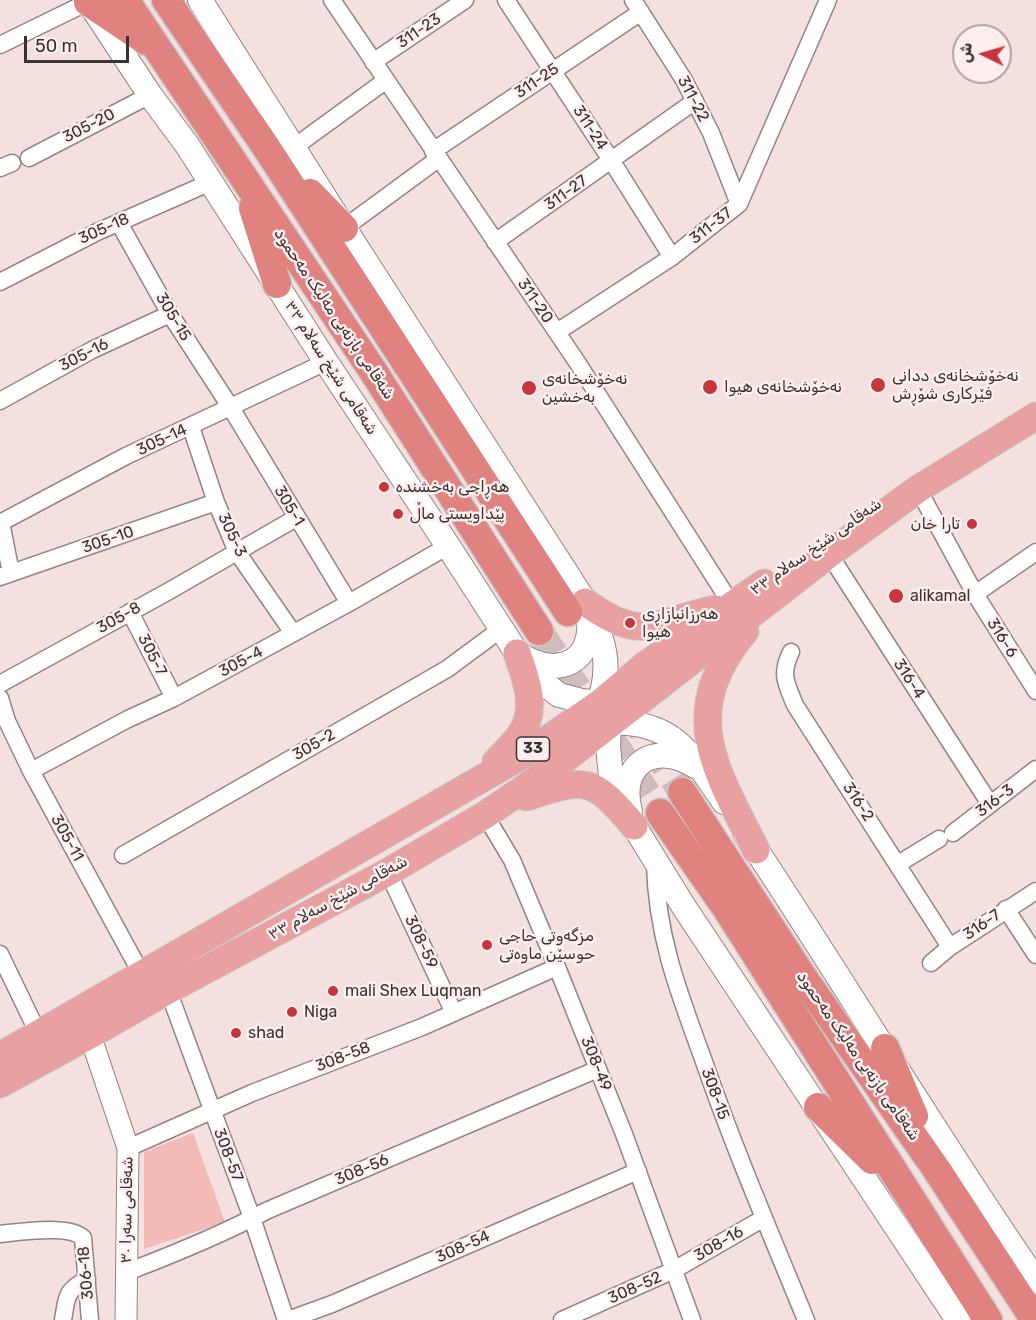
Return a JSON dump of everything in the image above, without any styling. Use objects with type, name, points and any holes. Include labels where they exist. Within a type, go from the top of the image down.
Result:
[{"type":"highway","name":"شەقامی بازنەیی مەلیک مەحمود","points":[[125,0],[377,378],[539,631]]},
{"type":"highway","points":[[88,1],[159,50]]},
{"type":"highway","name":"شەقامی بازنەیی مەلیک مەحمود","points":[[172,6],[280,148],[576,607]]},
{"type":"highway","points":[[280,148],[344,228]]},
{"type":"highway","points":[[242,175],[277,284]]},
{"type":"highway","name":"شەقامی بازنەیی مەلیک مەحمود","points":[[682,792],[804,979],[937,1170],[1035,1320]]},
{"type":"highway","name":"شەقامی بازنەیی مەلیک مەحمود","points":[[660,813],[727,909],[987,1320]]},
{"type":"highway","points":[[885,1048],[937,1170]]},
{"type":"highway","points":[[818,1107],[908,1194]]},
{"type":"main road","points":[[200,0],[280,148]]},
{"type":"main road","name":"شەقامی شێخ سەلام ٣٣","points":[[88,1],[150,95],[187,145],[517,653],[550,689],[604,713]]},
{"type":"main road","points":[[344,228],[576,607],[589,621],[586,647],[576,659],[565,665],[550,666],[533,662],[517,653]]},
{"type":"main road","name":"شەقامی شێخ سەلام ٣٣","points":[[0,1084],[168,990],[388,872],[490,811],[548,771],[604,713],[732,606],[1036,395]]},
{"type":"main road","name":"شەقامی شێخ سەلام ٣٣","points":[[651,676],[767,603],[918,489],[1036,416]]},
{"type":"main road","points":[[756,849],[717,771],[710,744],[708,716],[710,697],[722,662],[767,603]]},
{"type":"main road","points":[[576,607],[618,623],[641,627],[656,626],[690,614],[732,606]]},
{"type":"main road","points":[[576,607],[597,625],[605,651],[604,713],[610,776],[634,826],[684,907],[958,1320]]},
{"type":"main road","points":[[480,780],[518,738],[527,721],[530,701],[528,687],[517,653]]},
{"type":"main road","points":[[604,713],[662,732],[681,745],[705,773],[885,1048],[983,1205],[1036,1281]]},
{"type":"main road","name":"شەقامی شێخ سەلام ٣٣","points":[[0,1056],[535,748],[604,713]]},
{"type":"main road","points":[[634,826],[628,804],[628,785],[630,776],[640,763],[653,756],[669,755],[687,761],[705,773]]},
{"type":"main road","points":[[490,811],[562,785],[580,784],[601,791],[634,826]]},
{"type":"street","name":"311-23","points":[[373,62],[465,0]]},
{"type":"street","name":"311-24","points":[[506,0],[672,257]]},
{"type":"street","name":"311-37","points":[[557,332],[672,257],[739,204],[828,0]]},
{"type":"street","points":[[0,45],[88,1]]},
{"type":"street","name":"311-20","points":[[335,1],[385,81],[557,332],[732,606]]},
{"type":"street","name":"311-25","points":[[344,228],[436,155],[637,6]]},
{"type":"street","name":"311-22","points":[[637,6],[695,101],[711,133],[739,204]]},
{"type":"street","points":[[280,148],[385,81]]},
{"type":"street","name":"305-20","points":[[29,158],[150,95]]},
{"type":"street","name":"311-27","points":[[495,243],[695,101]]},
{"type":"street","name":"305-18","points":[[0,282],[58,250],[211,182]]},
{"type":"street","name":"305-15","points":[[119,222],[170,314],[231,408]]},
{"type":"street","name":"305-16","points":[[0,401],[92,350],[170,314]]},
{"type":"street","name":"305-14","points":[[0,522],[126,456],[326,362]]},
{"type":"street","name":"305-1","points":[[231,408],[349,603]]},
{"type":"street","name":"305-3","points":[[190,427],[216,502],[237,552],[293,633]]},
{"type":"street","name":"316-6","points":[[918,489],[975,594],[1036,691]]},
{"type":"street","name":"305-10","points":[[5,575],[216,502]]},
{"type":"street","name":"305-8","points":[[0,684],[296,518]]},
{"type":"street","points":[[0,522],[5,575]]},
{"type":"street","name":"305-4","points":[[31,771],[174,698],[349,603],[448,546]]},
{"type":"street","points":[[975,594],[1036,552]]},
{"type":"street","name":"316-4","points":[[829,554],[990,804]]},
{"type":"street","name":"305-7","points":[[130,612],[174,698]]},
{"type":"street","name":"305-2","points":[[123,855],[447,669],[501,629]]},
{"type":"street","name":"316-2","points":[[791,651],[784,671],[785,680],[795,705],[950,947]]},
{"type":"street","name":"305-11","points":[[0,698],[3,723],[142,975]]},
{"type":"street","name":"316-3","points":[[898,864],[946,836],[1036,770]]},
{"type":"street","name":"308-49","points":[[490,811],[513,860],[598,1069],[692,1320]]},
{"type":"street","name":"308-15","points":[[656,859],[659,920],[668,961],[726,1126],[806,1320]]},
{"type":"street","name":"308-59","points":[[388,872],[454,1013]]},
{"type":"street","name":"316-7","points":[[931,963],[950,947],[1036,891]]},
{"type":"street","points":[[1006,909],[1036,955]]},
{"type":"street","points":[[0,954],[39,1035]]},
{"type":"street","name":"308-58","points":[[128,1148],[252,1093],[454,1013],[557,967]]},
{"type":"street","name":"308-57","points":[[168,990],[287,1320]]},
{"type":"street","name":"شەقامی سەرا ٣٠","points":[[90,1035],[128,1148],[126,1320]]},
{"type":"street","name":"308-56","points":[[127,1272],[188,1249],[252,1218],[598,1069]]},
{"type":"street","name":"308-54","points":[[287,1320],[332,1304],[638,1171]]},
{"type":"street","name":"308-16","points":[[674,1270],[764,1218]]},
{"type":"street","name":"306-18","points":[[0,1234],[54,1230],[79,1234],[82,1238],[90,1320]]},
{"type":"street","name":"308-52","points":[[567,1319],[674,1270]]},
{"type":"street","points":[[63,1320],[67,1297],[73,1287],[87,1279]]},
{"type":"street","points":[[332,1304],[339,1320]]},
{"type":"shaded area","points":[[193,1133],[225,1222],[144,1249],[144,1152]]},
{"type":"tunnel","points":[[539,631],[660,813]]},
{"type":"tunnel","points":[[628,708],[682,792]]},
{"type":"place","name":"نەخۆشخانەی ددانی فێرکاری شۆڕش","points":[[878,385]]},
{"type":"place","name":"نەخۆشخانەی هیوا","points":[[710,387]]},
{"type":"place","name":"نەخۆشخانەی بەخشین","points":[[529,388]]},
{"type":"place","name":"هەڕاجی بەخشندە","points":[[384,487]]},
{"type":"place","name":"پێداویستی ماڵ","points":[[398,514]]},
{"type":"place","name":"تارا خان","points":[[972,524]]},
{"type":"place","name":"alikamal","points":[[896,596]]},
{"type":"place","name":"هەرزانبازاڕی هیوا","points":[[630,623]]},
{"type":"place","name":"مزگەوتی حاجی حوسێن ماوەتی","points":[[487,945]]},
{"type":"place","name":"mali Shex Luqman","points":[[333,991]]},
{"type":"place","name":"Niga","points":[[292,1012]]},
{"type":"place","name":"shad","points":[[236,1033]]}]
